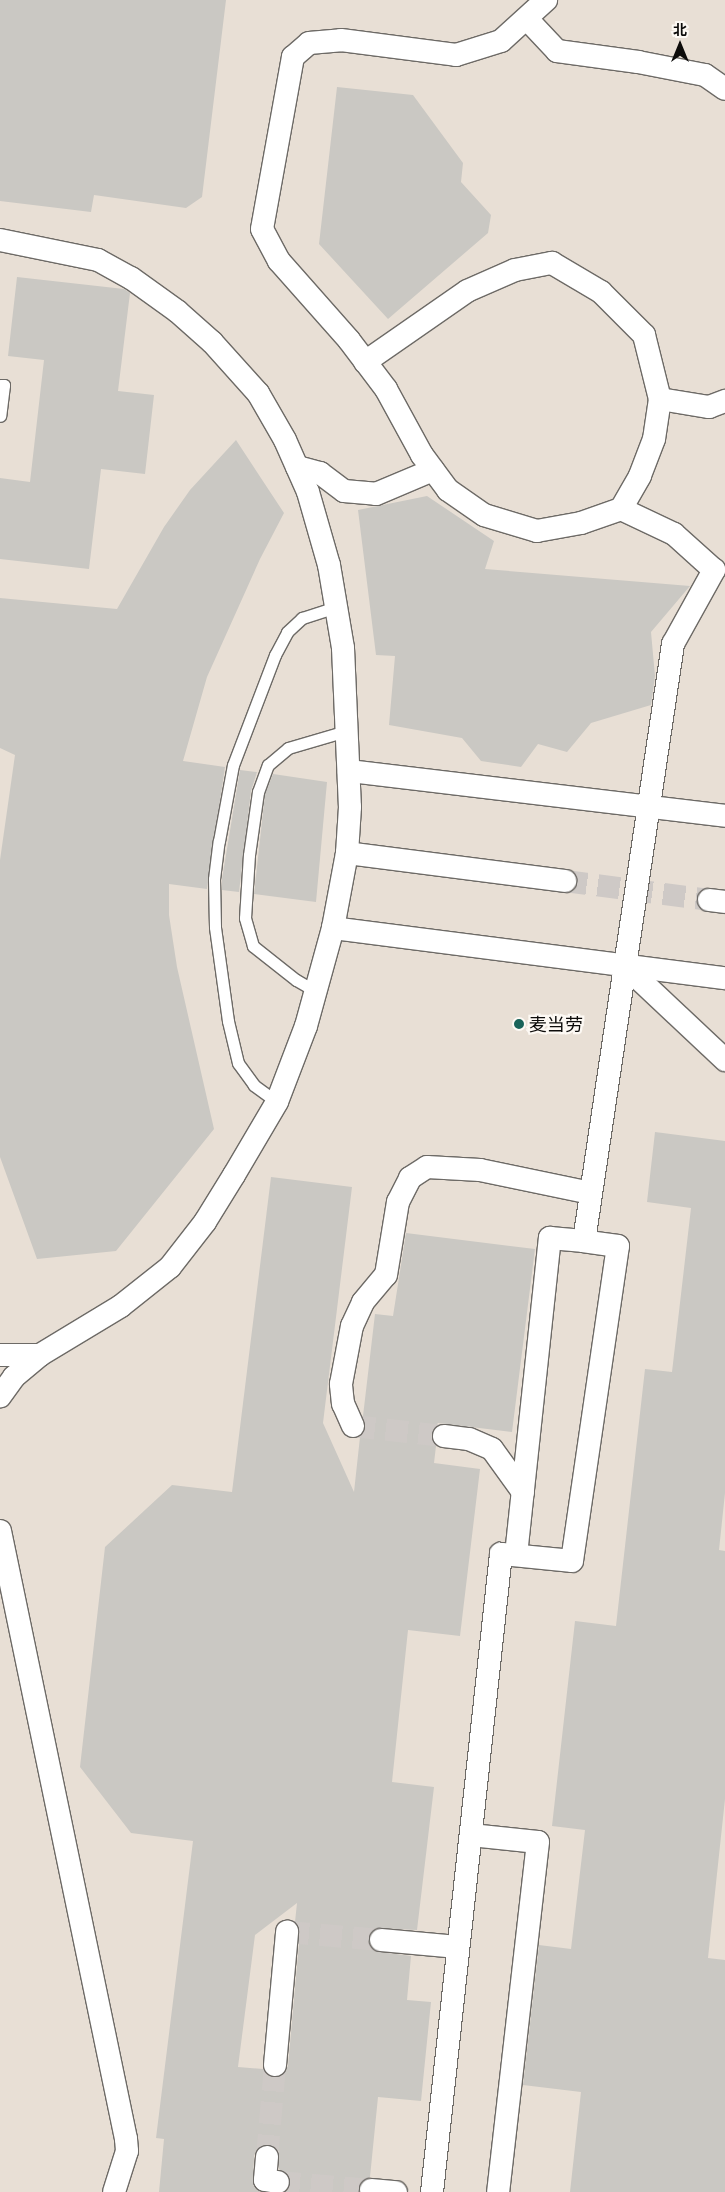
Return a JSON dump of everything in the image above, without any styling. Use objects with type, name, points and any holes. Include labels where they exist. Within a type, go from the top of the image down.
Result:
[{"type":"street","points":[[365,362],[467,291],[515,270],[552,263],[601,292],[644,335],[660,399],[654,439],[640,476],[621,509],[581,524],[537,532],[484,516],[448,490],[433,470],[386,389],[279,261],[262,230],[293,57],[309,43],[341,40],[456,55],[501,41],[546,0]]},
{"type":"street","points":[[526,19],[557,50],[638,62],[705,75],[721,81]]},
{"type":"street","points":[[0,240],[98,260],[177,310],[212,342],[258,394],[297,466],[308,492],[326,556],[343,648],[349,730],[347,853],[333,928],[317,992],[276,1102],[205,1222],[170,1267],[121,1306],[40,1355],[14,1377],[0,1396]]},
{"type":"street","points":[[660,399],[709,407],[725,401]]},
{"type":"street","points":[[297,466],[320,473],[344,491],[376,494],[433,470]]},
{"type":"street","points":[[584,1241],[673,644],[719,571],[674,534],[621,509]]},
{"type":"street","points":[[349,771],[725,816]]},
{"type":"street","points":[[347,853],[565,881]]},
{"type":"street","points":[[333,928],[725,978]]},
{"type":"street","points":[[624,965],[725,1060]]},
{"type":"street","points":[[353,1426],[343,1404],[341,1384],[352,1326],[363,1302],[386,1276],[398,1202],[410,1178],[427,1166],[480,1170],[591,1193]]},
{"type":"street","points":[[432,2192],[501,1554],[572,1561],[618,1246],[550,1238],[516,1555]]},
{"type":"street","points":[[0,1355],[40,1355]]},
{"type":"street","points":[[444,1436],[469,1439],[492,1449],[523,1492]]},
{"type":"street","points":[[0,1531],[126,2139],[127,2151],[114,2192]]},
{"type":"street","points":[[470,1835],[538,1842],[498,2192]]},
{"type":"street","points":[[275,2065],[286,1932]]},
{"type":"street","points":[[381,1940],[458,1947]]},
{"type":"street","points":[[267,2157],[264,2180],[278,2182]]},
{"type":"street","points":[[372,2190],[396,2192]]},
{"type":"lane","points":[[0,385],[4,386],[0,416]]},
{"type":"lane","points":[[276,1102],[254,1086],[238,1063],[228,1021],[215,927],[214,879],[233,766],[274,655],[286,632],[302,618],[336,607]]},
{"type":"lane","points":[[317,992],[296,980],[253,946],[246,918],[251,838],[258,792],[268,766],[288,748],[349,730]]},
{"type":"shaded area","points":[[0,0],[725,0],[725,2192],[0,2192]]},
{"type":"building","points":[[0,0],[226,0],[202,197],[186,208],[94,195],[91,212],[0,201]]},
{"type":"building","points":[[337,87],[413,95],[463,163],[461,182],[491,215],[488,233],[388,319],[319,244]]},
{"type":"building","points":[[17,277],[124,289],[130,293],[118,391],[154,395],[145,474],[101,469],[89,569],[0,559],[0,478],[30,482],[44,360],[8,356]]},
{"type":"building","points":[[236,440],[284,513],[260,559],[207,677],[183,761],[225,767],[207,889],[169,884],[169,915],[177,967],[214,1129],[116,1251],[37,1259],[0,1157],[0,860],[15,755],[0,748],[0,598],[117,609],[164,527],[190,490]]},
{"type":"building","points":[[427,496],[494,541],[485,569],[690,586],[651,632],[655,676],[651,705],[591,723],[567,752],[538,744],[521,767],[481,761],[462,738],[389,725],[395,656],[376,655],[358,510]]},
{"type":"building","points":[[240,770],[257,772],[251,791],[239,892],[222,890],[222,879]]},
{"type":"building","points":[[273,774],[327,782],[316,902],[254,894],[265,794]]},
{"type":"building","points":[[655,1132],[725,1141],[725,1493],[719,1550],[725,1551],[725,1799],[708,1958],[725,1960],[725,2192],[570,2192],[581,2092],[523,2085],[539,1945],[571,1949],[585,1830],[552,1826],[575,1621],[616,1626],[645,1369],[672,1372],[691,1208],[647,1202]]},
{"type":"building","points":[[271,1177],[352,1187],[323,1423],[354,1492],[360,1437],[366,1428],[363,1416],[375,1314],[393,1316],[406,1233],[535,1249],[512,1432],[438,1423],[431,1434],[436,1446],[434,1463],[480,1469],[460,1636],[408,1630],[392,1782],[434,1787],[417,1930],[376,1928],[368,1939],[374,1951],[411,1956],[407,2000],[431,2002],[421,2101],[378,2097],[370,2177],[361,2182],[358,2192],[286,2192],[290,2178],[279,2169],[279,2151],[268,2144],[257,2149],[254,2156],[253,2185],[261,2192],[159,2192],[164,2139],[156,2138],[193,1841],[131,1833],[80,1767],[105,1547],[172,1485],[232,1492]],"holes":[[[297,1903],[295,1922],[300,1933],[288,2066],[281,2077],[273,2078],[263,2069],[238,2067],[255,1935]]]},
{"type":"tunnel","points":[[565,881],[709,900]]},
{"type":"tunnel","points":[[353,1426],[444,1436]]},
{"type":"tunnel","points":[[287,1932],[381,1940]]},
{"type":"tunnel","points":[[267,2157],[275,2065]]},
{"type":"tunnel","points":[[278,2182],[371,2190]]},
{"type":"place","name":"麦当劳","points":[[519,1024]]}]
